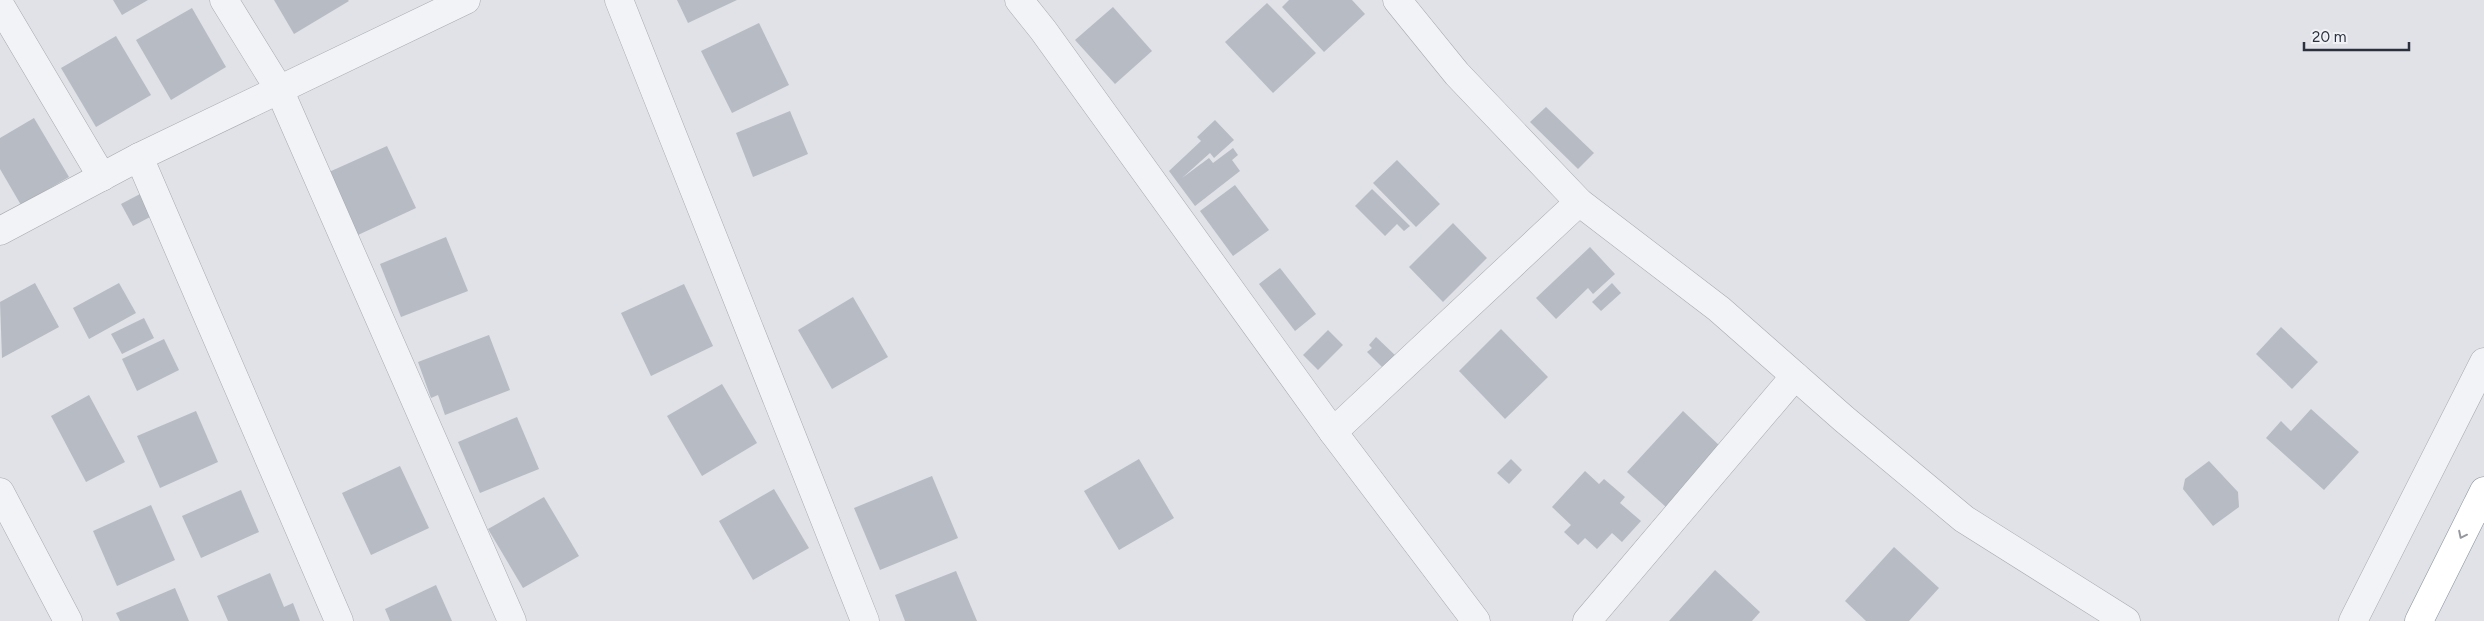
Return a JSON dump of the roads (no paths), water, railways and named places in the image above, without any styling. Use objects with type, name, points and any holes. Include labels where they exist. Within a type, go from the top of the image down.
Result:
[{"type":"highway","points":[[2418,621],[2484,491]]},
{"type":"street","points":[[224,0],[280,89],[512,621]]},
{"type":"street","points":[[0,231],[139,157],[466,0]]},
{"type":"street","points":[[619,0],[865,621]]},
{"type":"street","points":[[1019,0],[1049,38],[1333,432],[1476,621]]},
{"type":"street","points":[[1397,0],[1457,74],[1579,202],[1719,309],[1964,519],[2126,621]]},
{"type":"street","points":[[0,5],[102,177]]},
{"type":"street","points":[[139,157],[339,621]]},
{"type":"street","points":[[1333,432],[1579,202]]},
{"type":"street","points":[[2353,621],[2484,362]]},
{"type":"street","points":[[1587,621],[1795,376]]},
{"type":"street","points":[[0,492],[68,621]]}]
